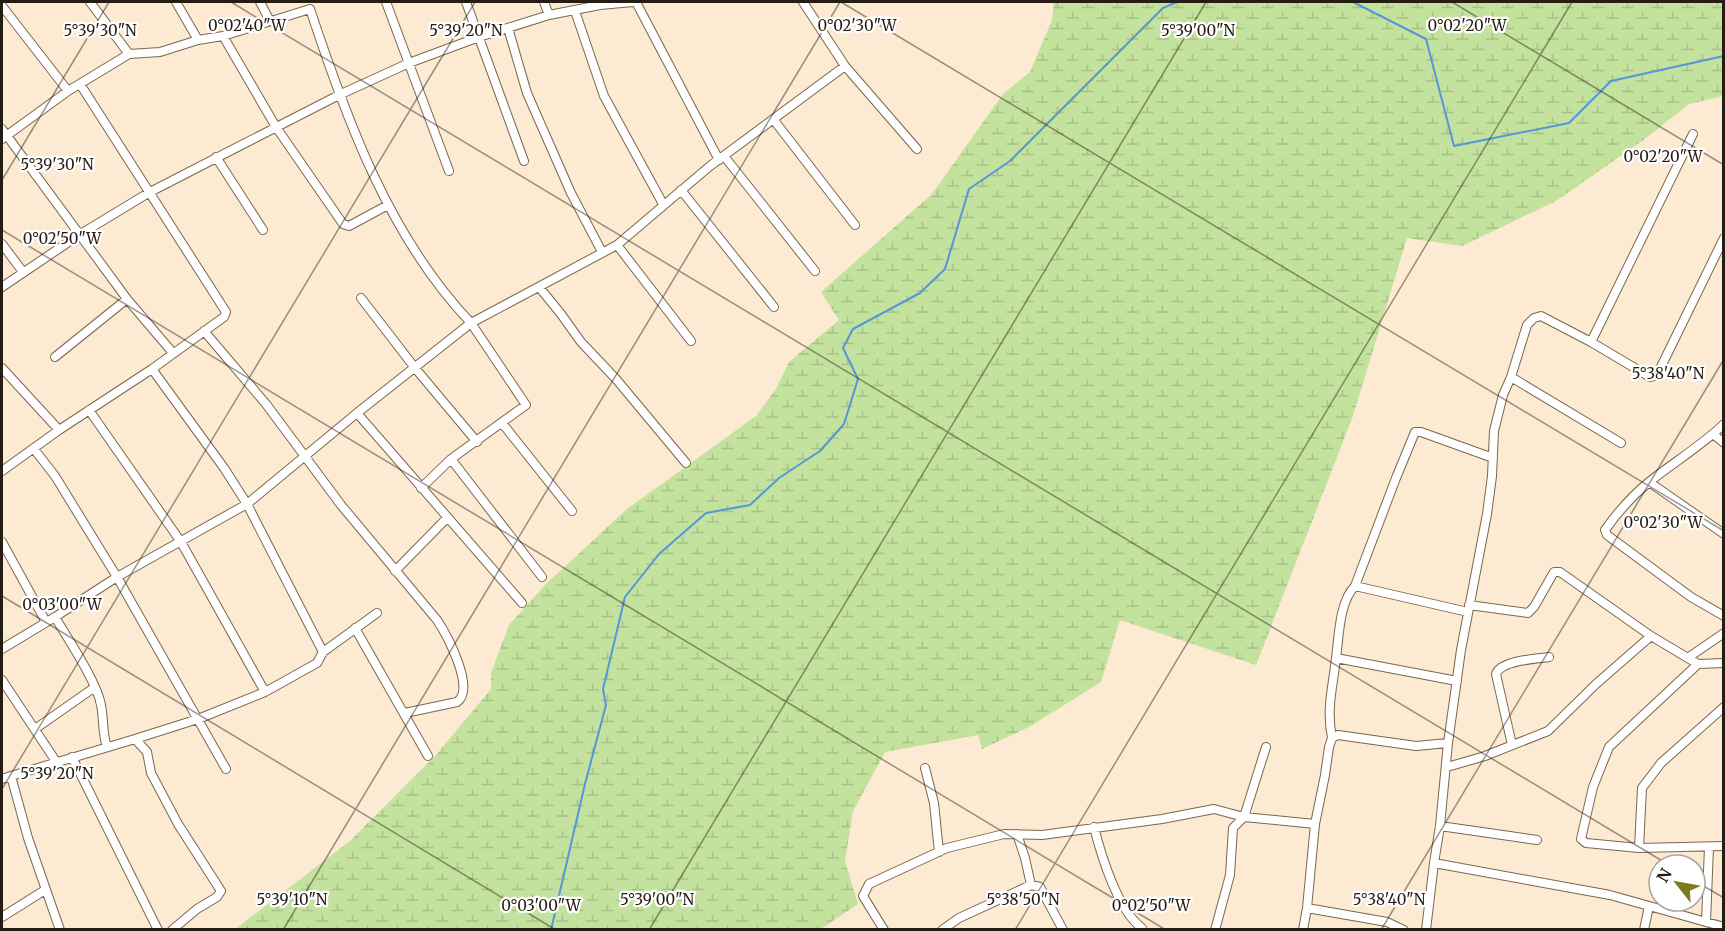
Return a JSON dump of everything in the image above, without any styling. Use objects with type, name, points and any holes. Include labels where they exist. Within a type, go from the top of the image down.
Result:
[{"type":"street","points":[[90,2],[129,54]]},
{"type":"street","points":[[176,2],[198,40]]},
{"type":"street","points":[[260,2],[270,21]]},
{"type":"street","points":[[386,2],[449,171]]},
{"type":"street","points":[[466,2],[524,161]]},
{"type":"street","points":[[544,2],[549,15]]},
{"type":"street","points":[[2,287],[79,235],[150,192],[339,95],[409,63],[479,37],[549,15],[575,11],[599,3],[635,2],[722,158],[815,271]]},
{"type":"street","points":[[803,2],[845,66],[917,149]]},
{"type":"street","points":[[173,353],[127,299],[3,135],[68,91],[129,54],[160,52],[198,40],[223,36],[270,21],[309,5],[339,95],[388,206],[411,247],[450,302],[471,323],[526,405],[451,459],[421,488]]},
{"type":"street","points":[[2,6],[68,91]]},
{"type":"street","points":[[575,11],[604,96],[663,204]]},
{"type":"street","points":[[508,28],[527,93],[571,193],[602,252]]},
{"type":"street","points":[[223,36],[276,127],[343,225],[349,226],[388,206]]},
{"type":"street","points":[[2,649],[117,577],[247,504],[471,323],[616,245],[663,204],[845,66]]},
{"type":"street","points":[[2,471],[59,430],[152,369],[224,317],[226,312],[80,84]]},
{"type":"street","points":[[773,119],[855,225]]},
{"type":"street","points":[[1591,342],[1693,134]]},
{"type":"street","points":[[216,158],[263,230]]},
{"type":"street","points":[[681,190],[774,307]]},
{"type":"street","points":[[1426,930],[1457,681],[1487,514],[1494,431],[1503,395],[1527,325],[1534,318],[1541,316],[1650,376],[1657,375],[1724,238]]},
{"type":"street","points":[[2,244],[23,272]]},
{"type":"street","points":[[616,245],[691,341]]},
{"type":"street","points":[[539,287],[581,342],[616,379],[686,463]]},
{"type":"street","points":[[361,297],[415,368],[477,442]]},
{"type":"street","points":[[55,357],[127,299]]},
{"type":"street","points":[[204,331],[266,404],[341,504],[437,620],[448,637],[465,690],[462,699],[405,713]]},
{"type":"street","points":[[2,368],[59,430]]},
{"type":"street","points":[[152,369],[224,468],[247,504],[322,651]]},
{"type":"street","points":[[1511,376],[1621,443]]},
{"type":"street","points":[[89,410],[181,542],[265,692]]},
{"type":"street","points":[[357,413],[522,603]]},
{"type":"street","points":[[502,423],[572,511]]},
{"type":"street","points":[[1724,424],[1649,482],[1605,530],[1607,535],[1691,597],[1724,616]]},
{"type":"street","points":[[1303,930],[1315,824],[1332,738],[1329,696],[1336,658],[1337,636],[1348,592],[1355,586],[1415,432],[1421,432],[1492,458]]},
{"type":"street","points":[[1713,434],[1724,443]]},
{"type":"street","points":[[34,449],[55,476],[117,577],[226,769]]},
{"type":"street","points":[[451,459],[542,577]]},
{"type":"street","points":[[1649,482],[1724,534]]},
{"type":"street","points":[[395,571],[447,518]]},
{"type":"street","points":[[2,542],[46,622]]},
{"type":"street","points":[[1355,586],[1469,609],[1528,613],[1534,607],[1554,572],[1560,572],[1652,636],[1698,664],[1724,663]]},
{"type":"street","points":[[2,779],[198,719],[265,692],[317,663],[322,651],[377,613]]},
{"type":"street","points":[[55,617],[95,687],[102,705],[106,747]]},
{"type":"street","points":[[355,628],[428,756]]},
{"type":"street","points":[[1689,657],[1724,633]]},
{"type":"street","points":[[1447,767],[1485,756],[1548,731],[1596,684],[1652,636]]},
{"type":"street","points":[[1512,745],[1496,674],[1497,669],[1504,664],[1550,657]]},
{"type":"street","points":[[1336,658],[1457,681]]},
{"type":"street","points":[[1698,664],[1609,747],[1593,787],[1581,839],[1586,843],[1639,848],[1724,846]]},
{"type":"street","points":[[2,680],[57,763]]},
{"type":"street","points":[[35,729],[95,687]]},
{"type":"street","points":[[1639,848],[1642,788],[1648,778],[1661,763],[1724,707]]},
{"type":"street","points":[[1332,738],[1338,735],[1416,746],[1448,743]]},
{"type":"street","points":[[135,739],[147,752],[151,773],[178,824],[221,888],[221,893],[217,897],[197,909],[172,930]]},
{"type":"street","points":[[1215,930],[1230,875],[1233,828],[1244,817],[1266,747]]},
{"type":"street","points":[[72,757],[158,930]]},
{"type":"street","points":[[925,768],[934,803],[939,852]]},
{"type":"street","points":[[11,776],[45,890],[60,930]]},
{"type":"street","points":[[884,930],[863,896],[869,884],[939,852],[976,840],[1004,834],[1042,835],[1162,819],[1214,809],[1244,817],[1315,824]]},
{"type":"street","points":[[1440,826],[1537,840]]},
{"type":"street","points":[[1094,827],[1118,893],[1132,921],[1142,928]]},
{"type":"street","points":[[1017,834],[1031,885]]},
{"type":"street","points":[[1706,922],[1709,847]]},
{"type":"street","points":[[1434,863],[1610,895],[1647,905]]},
{"type":"street","points":[[942,930],[959,918],[1031,885],[1040,887],[1063,930]]},
{"type":"street","points":[[2,917],[45,890]]},
{"type":"street","points":[[1307,908],[1387,922],[1404,930]]},
{"type":"street","points":[[1644,930],[1648,913]]},
{"type":"street","points":[[1674,913],[1724,927]]},
{"type":"green space","points":[[1054,2],[1723,2],[1723,96],[1689,104],[1642,141],[1556,201],[1462,246],[1407,238],[1353,416],[1256,665],[1120,620],[1101,682],[1029,727],[982,749],[978,735],[885,752],[853,811],[845,861],[858,904],[821,929],[234,930],[350,841],[436,755],[491,689],[491,673],[509,625],[545,585],[627,509],[756,416],[776,389],[789,362],[839,320],[821,292],[932,194],[1003,94],[1030,72],[1052,20]]},
{"type":"waterway","points":[[551,930],[606,705],[603,689],[625,597],[659,554],[706,513],[750,505],[779,478],[820,451],[844,424],[858,379],[843,348],[853,329],[920,293],[945,269],[969,189],[1010,161],[1163,8],[1177,2]]},
{"type":"waterway","points":[[1353,2],[1426,39],[1454,146],[1569,123],[1611,81],[1724,56]]}]
